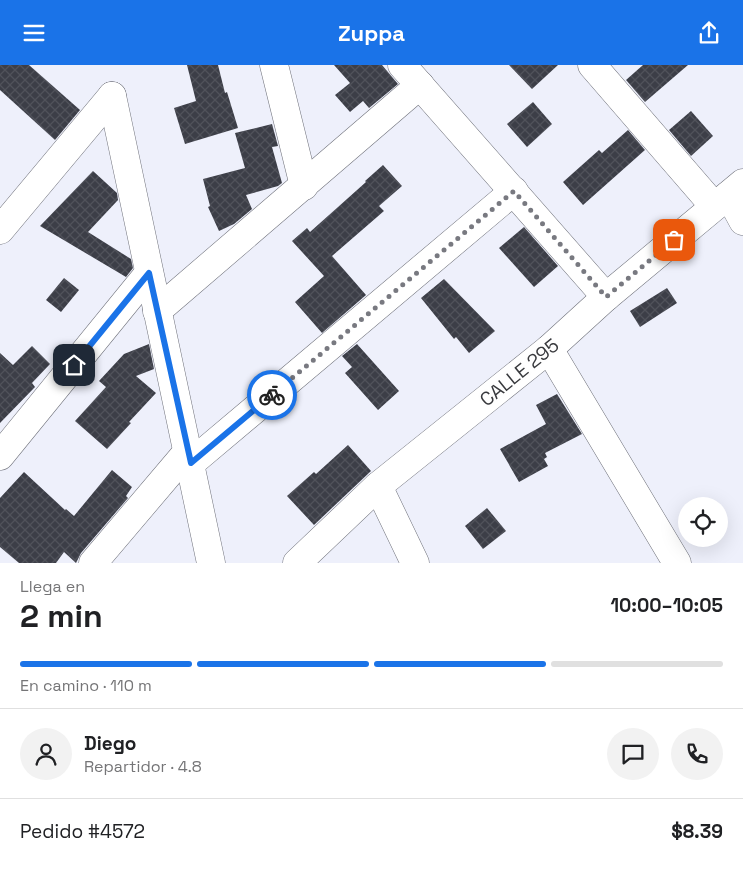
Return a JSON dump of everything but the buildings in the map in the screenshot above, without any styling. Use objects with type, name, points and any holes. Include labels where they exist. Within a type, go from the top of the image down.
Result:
[{"type":"street","points":[[274,65],[304,186]]},
{"type":"street","points":[[402,65],[606,297]]},
{"type":"street","points":[[592,65],[729,194],[743,221]]},
{"type":"street","points":[[157,311],[420,85]]},
{"type":"street","points":[[0,230],[112,96],[211,563]]},
{"type":"street","points":[[93,563],[189,457],[514,191]]},
{"type":"street","name":"CALLE 295","points":[[297,563],[378,486],[549,349],[606,297],[729,194]]},
{"type":"street","points":[[0,456],[149,273]]},
{"type":"street","points":[[549,349],[677,563]]},
{"type":"street","points":[[378,486],[415,563]]},
{"type":"way so far","points":[[272,395],[514,191],[606,297],[674,240]]},
{"type":"route","points":[[74,365],[149,273],[191,463],[272,395]]}]
